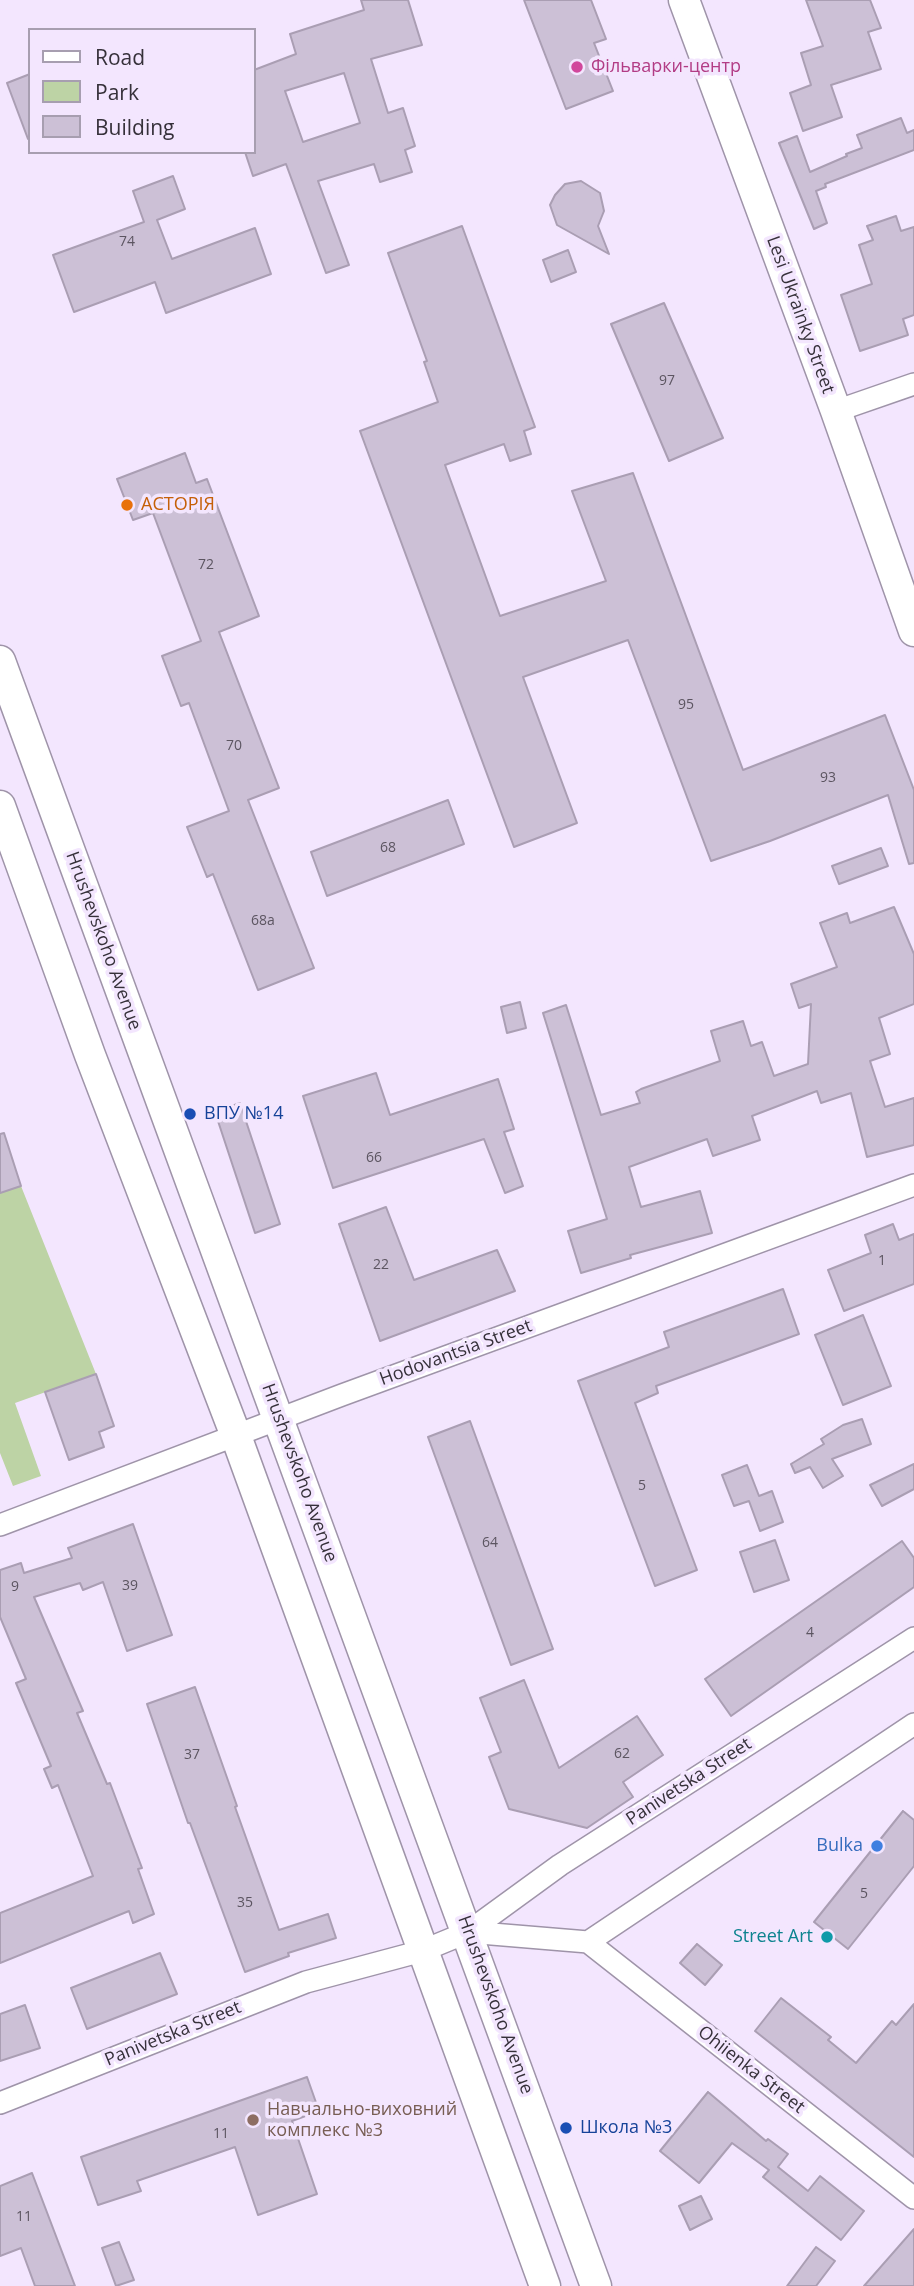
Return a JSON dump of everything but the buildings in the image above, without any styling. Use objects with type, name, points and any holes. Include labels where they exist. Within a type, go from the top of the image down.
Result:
[{"type":"main road","name":"Lesi Ukrainky Street","points":[[684,0],[914,631]]},
{"type":"main road","name":"Hrushevskoho Avenue","points":[[0,661],[596,2286]]},
{"type":"main road","points":[[0,806],[95,1068],[236,1436],[545,2286]]},
{"type":"street","points":[[836,411],[914,384]]},
{"type":"street","name":"Hodovantsia Street","points":[[0,1525],[914,1185]]},
{"type":"street","name":"Panivetska Street","points":[[0,2103],[306,1982],[422,1951],[468,1932],[559,1865],[914,1638]]},
{"type":"street","points":[[588,1942],[914,1724]]},
{"type":"street","name":"Panivetska Street","points":[[468,1932],[588,1942]]},
{"type":"street","name":"Ohiienka Street","points":[[588,1942],[914,2198]]},
{"type":"green space","points":[[21,1186],[96,1374],[15,1403],[41,1476],[13,1486],[0,1453],[0,1193]]},
{"type":"place","name":"Фільварки-центр","points":[[577,67]]},
{"type":"place","name":"АСТОРІЯ","points":[[127,505]]},
{"type":"place","name":"ВПУ №14","points":[[190,1114]]},
{"type":"place","name":"Bulka","points":[[877,1846]]},
{"type":"place","name":"Street Art","points":[[827,1937]]},
{"type":"place","name":"Навчально-виховний комплекс №3","points":[[253,2120]]},
{"type":"place","name":"Школа №3","points":[[566,2128]]}]
